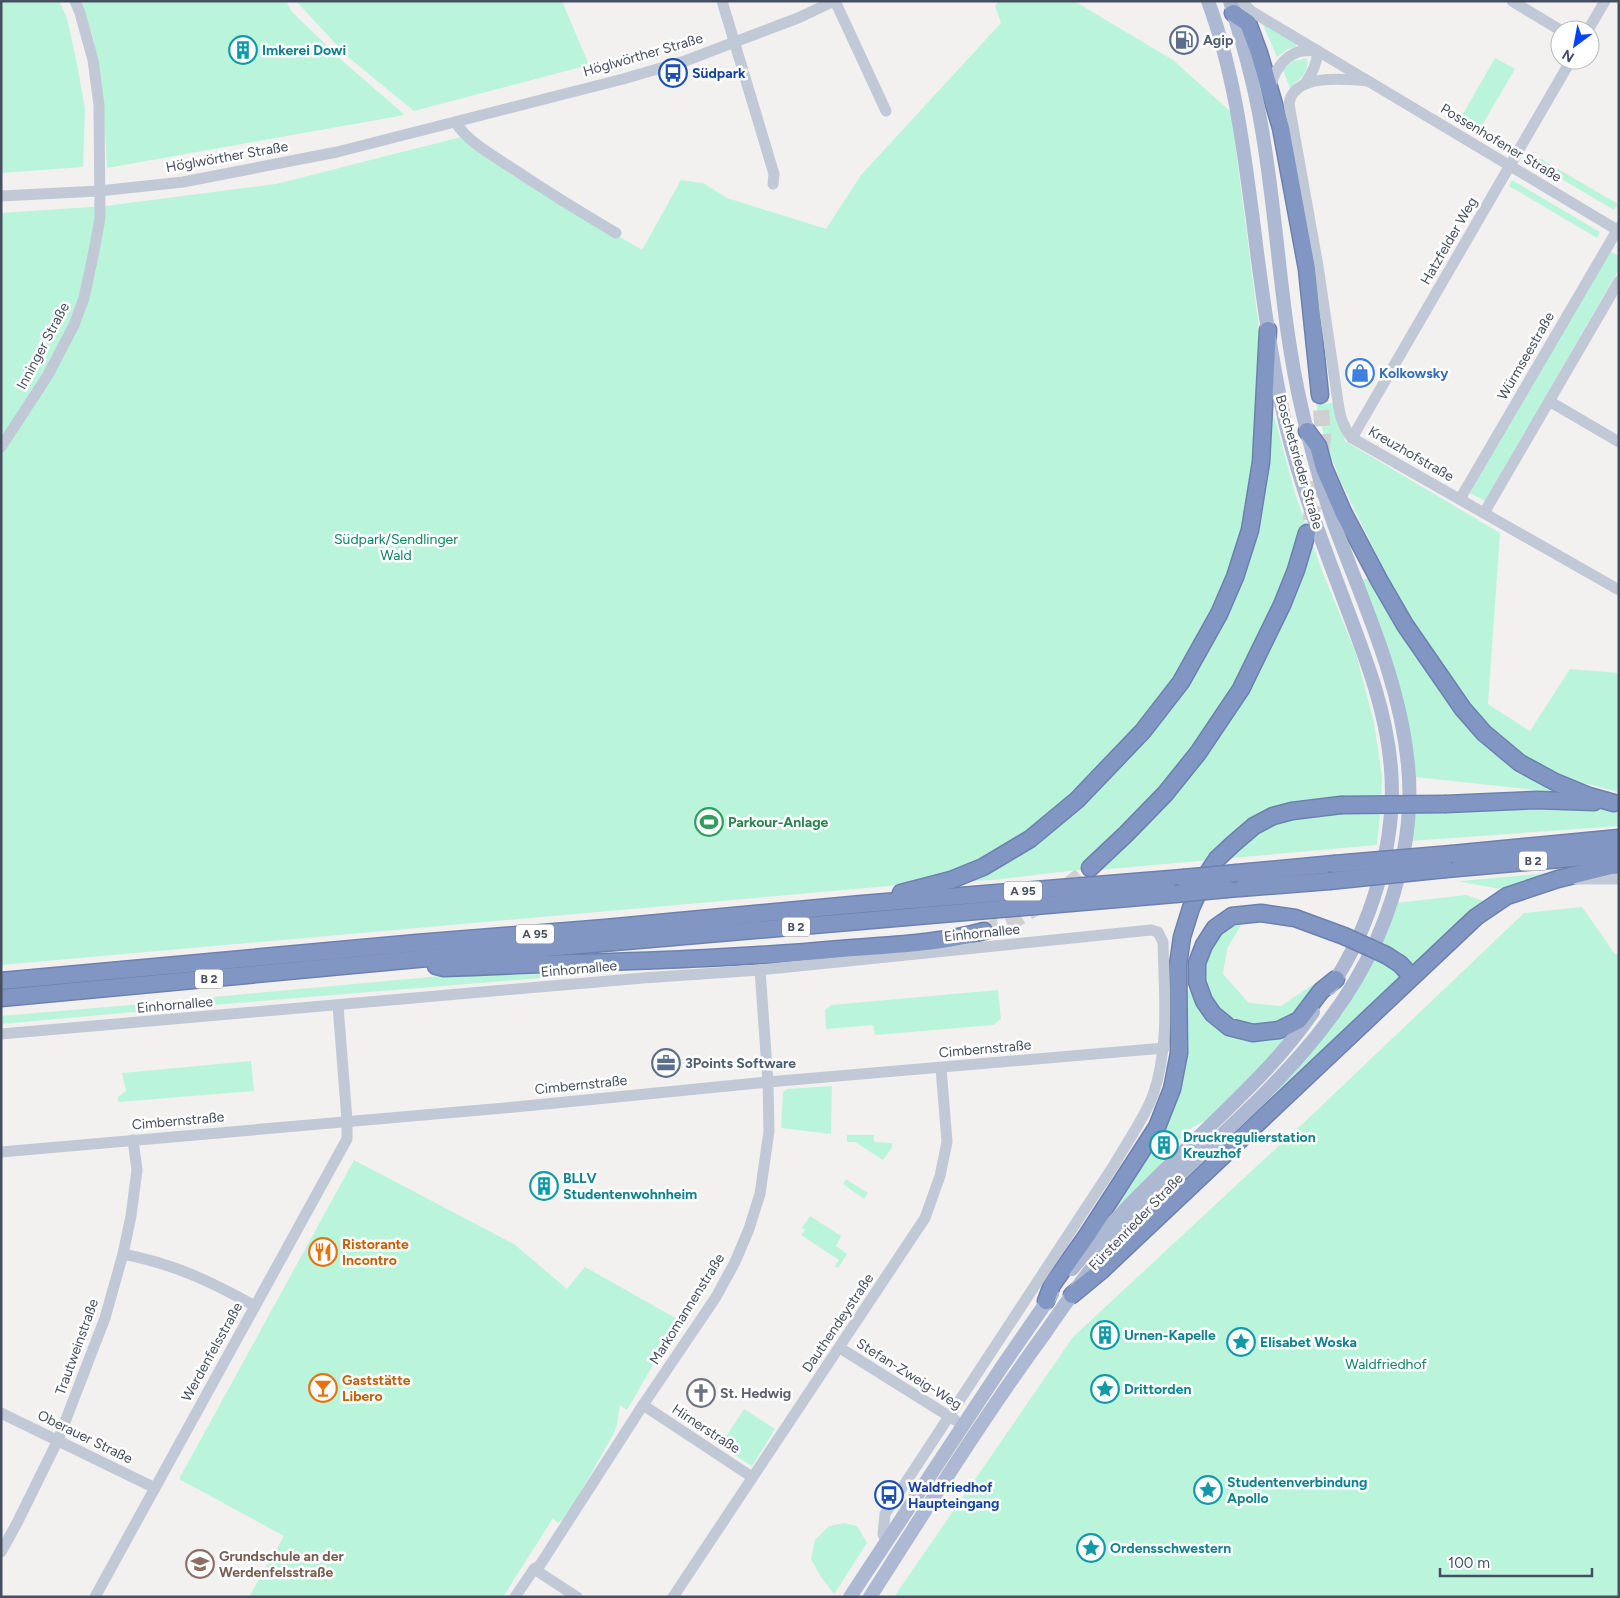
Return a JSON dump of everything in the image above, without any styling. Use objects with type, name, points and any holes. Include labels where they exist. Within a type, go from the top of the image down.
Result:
[{"type":"highway","points":[[1235,5],[1248,23],[1259,53],[1280,128],[1307,269],[1320,395]]},
{"type":"highway","points":[[862,904],[952,880],[983,867],[1030,839],[1077,800],[1143,731],[1181,682],[1220,614],[1235,577],[1250,530],[1261,462],[1268,330]]},
{"type":"highway","points":[[1307,431],[1318,446],[1324,468],[1343,512],[1379,580],[1405,626],[1463,709],[1484,733],[1520,763],[1555,782],[1589,796],[1616,803]]},
{"type":"highway","points":[[1090,868],[1165,794],[1198,753],[1241,689],[1282,605],[1296,570],[1307,533]]},
{"type":"highway","points":[[1046,1300],[1052,1285],[1088,1234],[1157,1127],[1172,1089],[1179,1053],[1178,965],[1182,938],[1191,908],[1206,876],[1217,859],[1233,844],[1254,826],[1273,816],[1292,811],[1341,805],[1446,804],[1537,800],[1616,803]]},
{"type":"highway","name":"A 95","points":[[1,981],[1334,864],[1449,861],[1619,838]]},
{"type":"highway","name":"B 2","points":[[1,998],[417,959],[1329,881],[1449,861],[1619,854]]},
{"type":"highway","points":[[1072,1295],[1101,1271],[1476,917],[1507,896],[1558,879],[1619,864]]},
{"type":"highway","points":[[1336,978],[1321,992],[1299,1020],[1279,1030],[1253,1033],[1229,1027],[1213,1014],[1204,1001],[1197,982],[1197,963],[1204,945],[1215,928],[1232,916],[1261,913],[1295,918],[1344,936],[1386,955],[1400,964],[1412,977]]},
{"type":"highway","points":[[417,959],[444,968],[777,954],[926,941],[967,936],[984,931]]},
{"type":"main road","name":"Boschetsrieder Straße","points":[[1208,1],[1226,56],[1237,109],[1274,371],[1286,428],[1305,491],[1338,587],[1366,655],[1384,721],[1391,769],[1392,807],[1381,876],[1366,915]]},
{"type":"main road","name":"Boschetsrieder Straße","points":[[1235,5],[1261,125],[1290,344],[1301,406],[1318,476],[1333,522],[1383,651],[1402,718],[1409,770],[1409,809],[1399,874],[1386,914]]},
{"type":"main road","name":"Fürstenrieder Straße","points":[[870,1597],[1013,1376],[1090,1269],[1117,1237],[1268,1090],[1311,1044],[1347,994],[1365,964],[1386,914]]},
{"type":"main road","name":"Fürstenrieder Straße","points":[[850,1597],[1046,1300],[1082,1256],[1123,1211],[1257,1080],[1299,1032],[1336,978],[1353,948],[1366,915]]},
{"type":"street","name":"Inninger Straße","points":[[1,447],[48,375],[74,325],[84,298],[100,218],[99,105],[93,60],[80,13],[74,1]]},
{"type":"street","points":[[722,1],[774,174],[773,184]]},
{"type":"street","name":"Höglwörther Straße","points":[[1,196],[99,191],[182,182],[328,154],[685,61],[798,18],[834,1]]},
{"type":"street","points":[[834,1],[886,111]]},
{"type":"street","points":[[1512,1],[1550,24]]},
{"type":"street","points":[[1594,20],[1605,1]]},
{"type":"street","name":"Possenhofener Straße","points":[[1235,5],[1251,11],[1618,229]]},
{"type":"street","points":[[1271,96],[1271,82],[1283,62],[1300,51],[1318,51],[1315,67],[1305,84]]},
{"type":"street","name":"Hatzfelder Weg","points":[[1352,438],[1565,70]]},
{"type":"street","name":"Possenhofener Straße","points":[[1305,84],[1344,78],[1368,81]]},
{"type":"street","name":"Kreuzhofstraße","points":[[1305,84],[1296,88],[1292,93],[1289,104],[1290,113],[1318,266],[1339,411],[1345,430],[1352,438],[1619,590]]},
{"type":"street","points":[[455,122],[461,131],[490,153],[616,233]]},
{"type":"street","name":"Würmseestraße","points":[[1460,499],[1618,229]]},
{"type":"street","points":[[1484,514],[1619,280]]},
{"type":"street","points":[[1549,402],[1619,442]]},
{"type":"street","points":[[1558,879],[1619,879]]},
{"type":"street","name":"Einhornallee","points":[[1,1034],[643,978],[760,970],[1151,930],[1158,932],[1163,942],[1164,1048]]},
{"type":"street","name":"Markomannenstraße","points":[[515,1597],[534,1569],[540,1564],[642,1405],[716,1297],[735,1262],[749,1230],[760,1194],[769,1132],[768,1082],[760,970]]},
{"type":"street","name":"Werdenfelsstraße","points":[[95,1597],[348,1139],[338,1006]]},
{"type":"street","points":[[886,1541],[883,1534],[885,1514],[1109,1172],[1144,1114],[1153,1095],[1164,1048]]},
{"type":"street","name":"Cimbernstraße","points":[[1,1152],[1164,1048]]},
{"type":"street","name":"Dauthendeystraße","points":[[673,1597],[922,1222],[940,1176],[947,1142],[946,1106],[941,1068]]},
{"type":"street","name":"Trautweinstraße","points":[[1,1552],[58,1440],[105,1318],[123,1254],[131,1216],[136,1170],[133,1140]]},
{"type":"street","points":[[123,1254],[184,1270],[218,1285],[255,1306]]},
{"type":"street","name":"Stefan-Zweig-Weg","points":[[840,1348],[963,1425]]},
{"type":"street","name":"Hirnerstraße","points":[[642,1405],[752,1478]]},
{"type":"street","name":"Oberauer Straße","points":[[1,1413],[155,1488]]},
{"type":"street","points":[[534,1569],[577,1597]]},
{"type":"green space","points":[[1,1],[59,1],[67,18],[85,109],[83,167],[1,173]]},
{"type":"green space","points":[[81,1],[286,1],[292,12],[346,64],[405,115],[107,168],[104,114],[94,41]]},
{"type":"green space","points":[[296,1],[562,1],[589,65],[414,111],[348,57]]},
{"type":"green space","name":"Südpark/Sendlinger Wald","points":[[999,1],[1074,1],[1173,60],[1231,112],[1258,320],[1261,375],[1295,493],[1321,568],[1356,654],[1374,722],[1382,776],[1377,845],[1098,870],[1078,870],[993,880],[923,883],[1,965],[1,213],[105,206],[276,184],[465,136],[565,204],[642,250],[681,180],[703,183],[727,198],[826,229],[861,175],[1001,23],[995,6]]},
{"type":"green space","points":[[1261,20],[1297,41],[1296,47],[1288,49],[1277,57]]},
{"type":"green space","points":[[1307,58],[1306,71],[1290,88],[1283,70],[1293,61]]},
{"type":"green space","points":[[1495,58],[1515,69],[1478,132],[1459,121]]},
{"type":"green space","points":[[1529,152],[1618,204],[1614,210],[1526,158]]},
{"type":"green space","points":[[1512,180],[1600,232],[1597,238],[1509,186]]},
{"type":"green space","points":[[1610,251],[1619,256],[1619,269],[1485,501],[1470,493]]},
{"type":"green space","points":[[1335,403],[1345,441],[1500,533],[1488,704],[1530,731],[1570,669],[1619,673],[1619,792],[1575,781],[1547,769],[1522,755],[1485,725],[1414,622],[1390,582],[1340,480],[1326,443],[1316,404]]},
{"type":"green space","points":[[1372,578],[1464,721],[1495,753],[1552,787],[1554,792],[1415,777],[1360,580]]},
{"type":"green space","points":[[1415,798],[1619,810],[1619,826],[1411,841]]},
{"type":"green space","points":[[1547,873],[1547,875],[1501,889],[1461,882],[1461,881]]},
{"type":"green space","points":[[1466,895],[1484,901],[1457,923],[1248,1122],[1246,1121],[1288,1077],[1343,1013],[1375,958],[1396,903]]},
{"type":"green space","name":"Waldfriedhof","points":[[1582,907],[1615,954],[1619,954],[1619,1597],[894,1597],[1073,1337],[1313,1114],[1524,913]]},
{"type":"green space","points":[[1239,922],[1241,925],[1227,949],[1223,974],[1249,1003],[1281,1006],[1312,985],[1317,988],[1295,1010],[1279,1020],[1264,1024],[1249,1023],[1235,1018],[1222,1010],[1213,999],[1207,985],[1205,971],[1213,944],[1220,936]]},
{"type":"green space","points":[[722,963],[213,1005],[213,997],[473,973]]},
{"type":"green space","points":[[998,990],[1001,1019],[993,1025],[875,1035],[873,1025],[826,1029],[825,1010],[831,1005]]},
{"type":"green space","points":[[1191,990],[1204,1014],[1226,1033],[1257,1041],[1291,1033],[1246,1084],[1210,1118],[1193,1127],[1176,1143],[1159,1166],[1116,1209],[1113,1206],[1160,1133],[1186,992]]},
{"type":"green space","points":[[189,1000],[190,1007],[1,1024],[1,1016]]},
{"type":"green space","points":[[251,1061],[254,1091],[118,1102],[118,1097],[126,1091],[122,1073]]},
{"type":"green space","points":[[832,1086],[831,1134],[781,1128],[783,1092],[787,1089]]},
{"type":"green space","points":[[847,1135],[874,1135],[874,1142],[892,1143],[892,1147],[883,1160],[855,1142],[847,1142]]},
{"type":"green space","points":[[354,1160],[514,1244],[567,1289],[585,1267],[679,1320],[627,1410],[620,1405],[614,1433],[575,1502],[564,1518],[558,1523],[553,1518],[503,1597],[249,1597],[284,1536],[179,1479]]},
{"type":"green space","points":[[846,1179],[868,1193],[864,1199],[843,1184]]},
{"type":"green space","points":[[810,1216],[841,1236],[836,1246],[847,1254],[838,1268],[835,1266],[839,1260],[801,1235],[805,1230],[802,1228]]},
{"type":"green space","points":[[744,1409],[775,1429],[752,1466],[720,1446]]},
{"type":"green space","points":[[845,1523],[857,1526],[867,1543],[834,1594],[821,1577],[811,1559],[815,1540],[829,1526]]},
{"type":"tunnel","points":[[1310,521],[1316,494],[1323,437],[1320,395]]},
{"type":"tunnel","points":[[984,931],[1017,919],[1052,898],[1090,868]]},
{"type":"place","name":"Agip","points":[[1184,40]]},
{"type":"place","name":"Imkerei Dowi","points":[[243,50]]},
{"type":"place","name":"Südpark","points":[[673,73]]},
{"type":"place","name":"Kolkowsky","points":[[1360,373]]},
{"type":"place","name":"Parkour-Anlage","points":[[709,822]]},
{"type":"place","name":"3Points Software","points":[[666,1063]]},
{"type":"place","name":"Druckregulierstation Kreuzhof","points":[[1164,1145]]},
{"type":"place","name":"BLLV Studentenwohnheim","points":[[544,1186]]},
{"type":"place","name":"Ristorante Incontro","points":[[323,1252]]},
{"type":"place","name":"Urnen-Kapelle","points":[[1105,1335]]},
{"type":"place","name":"Elisabet Woska","points":[[1241,1342]]},
{"type":"place","name":"Gaststätte Libero","points":[[323,1388]]},
{"type":"place","name":"Drittorden","points":[[1105,1389]]},
{"type":"place","name":"St. Hedwig","points":[[701,1393]]},
{"type":"place","name":"Studentenverbindung Apollo","points":[[1208,1490]]},
{"type":"place","name":"Waldfriedhof Haupteingang","points":[[889,1495]]},
{"type":"place","name":"Ordensschwestern","points":[[1091,1548]]},
{"type":"place","name":"Grundschule an der Werdenfelsstraße","points":[[200,1564]]}]
